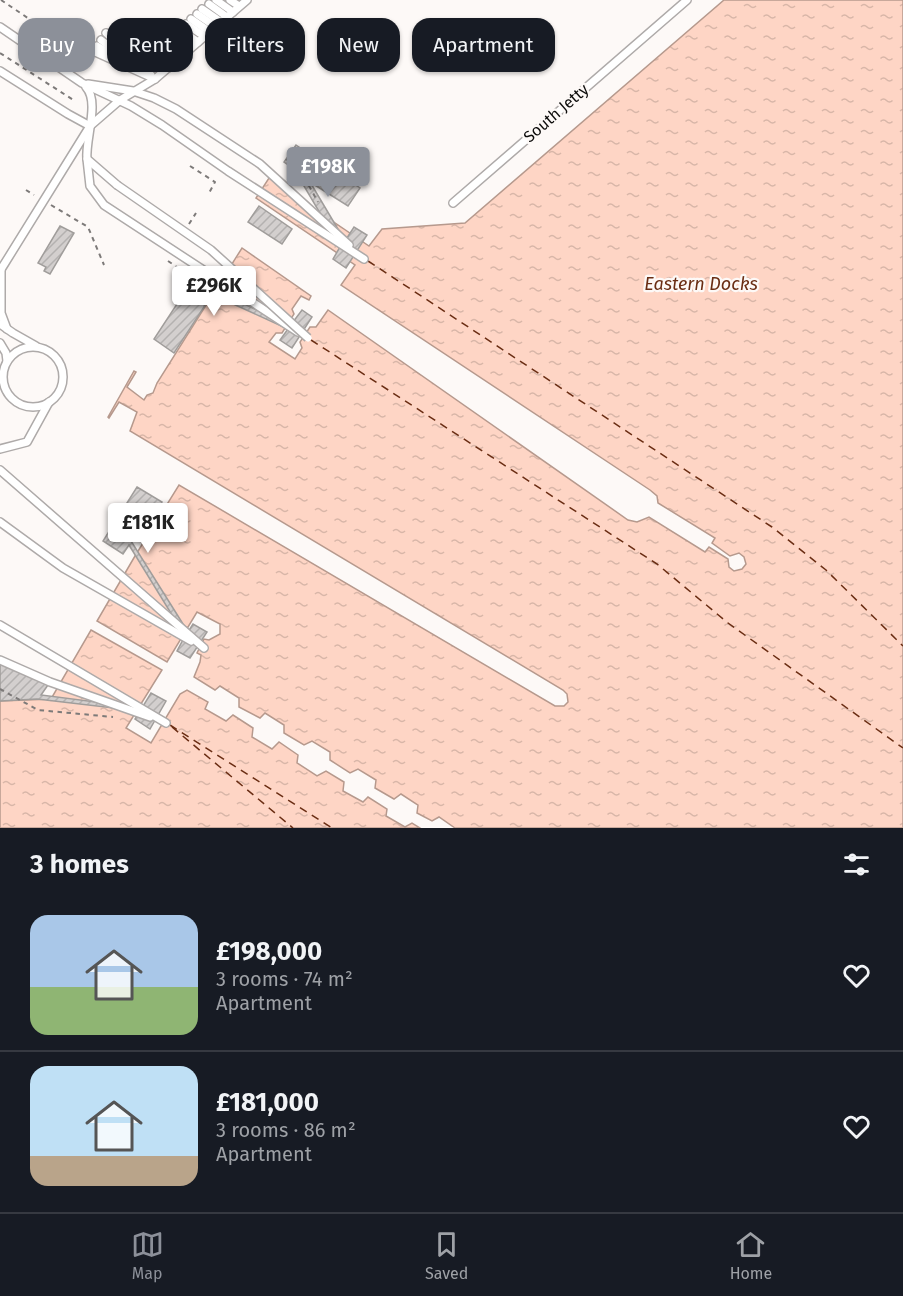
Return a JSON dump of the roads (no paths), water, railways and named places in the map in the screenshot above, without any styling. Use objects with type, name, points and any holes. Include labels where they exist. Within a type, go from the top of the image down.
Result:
[{"type":"lane","points":[[230,0],[244,2]]},
{"type":"lane","name":"South Jetty","points":[[453,203],[687,0]]},
{"type":"lane","points":[[213,2],[230,14]]},
{"type":"lane","points":[[226,18],[244,2]]},
{"type":"lane","points":[[210,32],[191,19],[210,32]]},
{"type":"lane","points":[[0,27],[82,83],[120,100],[162,125],[228,171],[364,259],[260,164],[177,109],[133,91],[82,83]]},
{"type":"lane","points":[[193,46],[205,36]]},
{"type":"lane","points":[[183,55],[164,42],[183,55]]},
{"type":"lane","points":[[155,79],[99,43],[155,79]]},
{"type":"lane","points":[[0,71],[90,126]]},
{"type":"lane","points":[[8,329],[1,313],[1,271],[90,126],[120,100],[163,72]]},
{"type":"lane","points":[[82,83],[92,93],[86,148],[87,159],[90,186],[104,205],[308,338],[211,250],[117,185],[87,159]]},
{"type":"lane","points":[[0,324],[56,358],[63,376],[57,395],[49,402],[27,442],[0,449]]},
{"type":"lane","points":[[0,343],[6,353],[7,361],[2,385],[10,396],[24,406],[33,407],[49,402]]},
{"type":"lane","points":[[7,361],[21,349],[40,347]]},
{"type":"lane","points":[[0,470],[204,648],[63,568],[0,522]]},
{"type":"lane","points":[[0,625],[166,723],[50,682],[0,660]]},
{"type":"water","name":"Eastern Docks","points":[[724,0],[903,0],[903,828],[455,828],[439,817],[432,821],[417,813],[418,805],[401,794],[394,799],[375,788],[376,780],[358,769],[350,773],[330,760],[330,752],[312,741],[304,745],[284,733],[284,725],[265,713],[260,718],[239,707],[239,698],[220,686],[215,690],[194,677],[201,655],[197,653],[204,639],[209,640],[220,634],[220,624],[197,612],[167,662],[97,621],[179,485],[555,706],[564,706],[568,702],[567,694],[563,690],[130,431],[137,412],[119,402],[108,417],[134,371],[136,372],[127,387],[144,400],[147,395],[153,393],[157,383],[242,248],[311,296],[309,300],[301,296],[292,309],[294,314],[282,333],[276,333],[269,342],[295,359],[302,348],[300,342],[310,327],[316,327],[328,310],[628,520],[637,522],[649,517],[705,552],[709,547],[728,559],[729,567],[734,571],[742,569],[746,564],[744,557],[739,553],[730,556],[712,543],[715,538],[658,503],[657,496],[650,490],[341,285],[355,265],[256,198],[269,178],[369,246],[382,229],[465,223]]},
{"type":"water","points":[[91,630],[162,670],[126,728],[151,743],[180,694],[187,690],[208,702],[205,709],[226,721],[233,715],[253,728],[252,737],[272,749],[279,742],[298,755],[297,763],[317,776],[326,771],[344,782],[343,791],[363,802],[368,797],[387,809],[386,816],[405,827],[412,823],[420,828],[0,828],[0,701],[51,699]]}]
